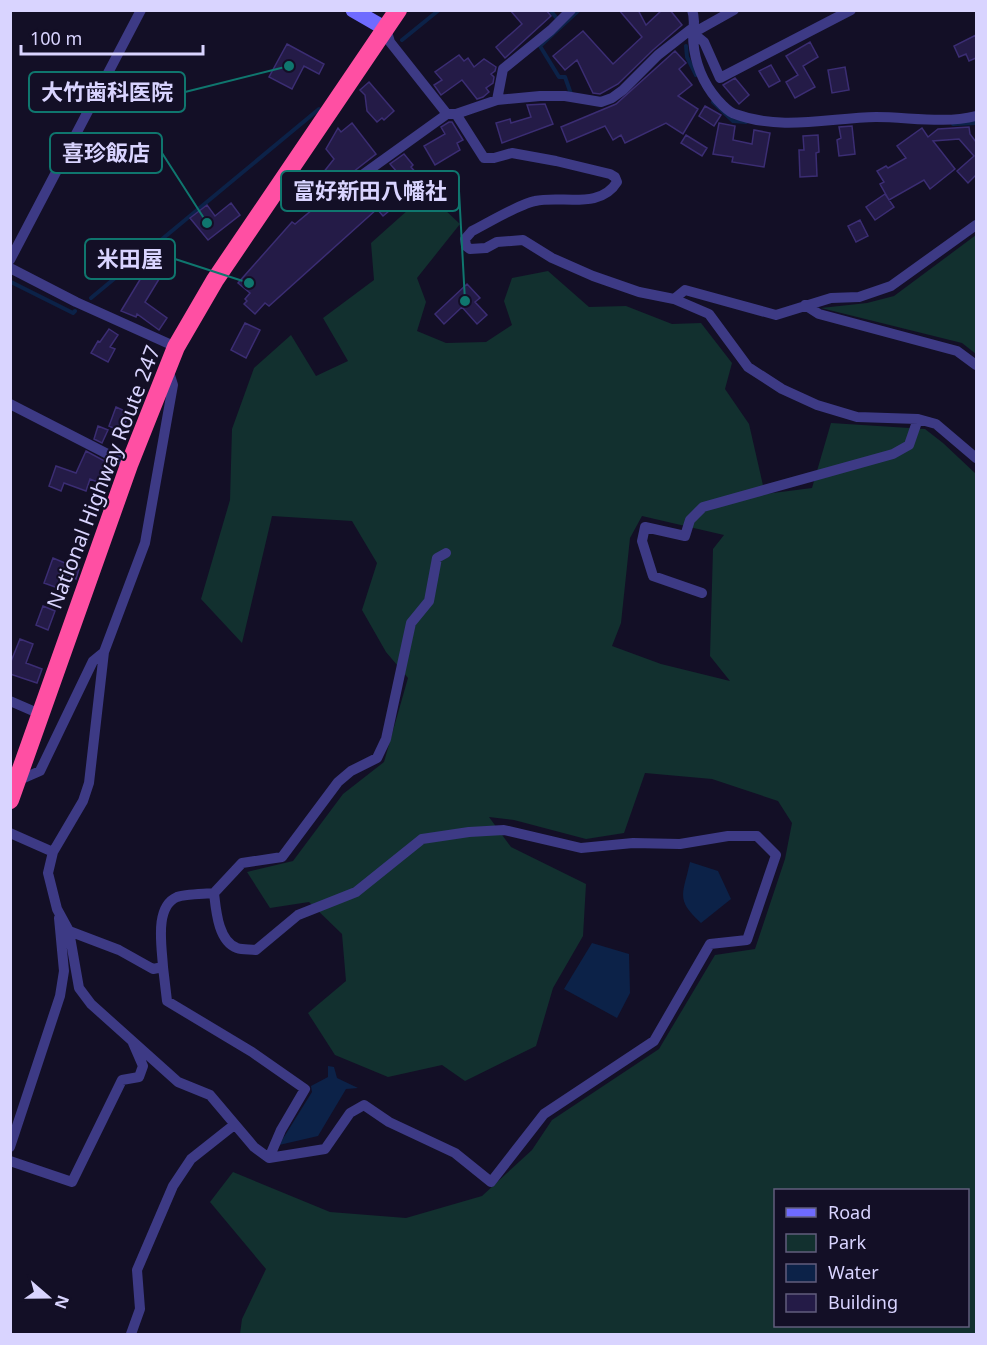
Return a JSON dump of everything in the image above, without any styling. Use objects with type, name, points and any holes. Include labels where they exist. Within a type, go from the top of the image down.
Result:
[{"type":"highway","name":"National Highway Route 247","points":[[10,800],[129,465],[176,346],[233,252],[398,10]]},
{"type":"main road","points":[[352,10],[386,29]]},
{"type":"street","points":[[10,260],[141,10]]},
{"type":"street","points":[[497,100],[503,69],[551,30],[571,10]]},
{"type":"street","points":[[692,10],[695,17],[693,33],[697,66],[712,93],[733,114],[795,124],[856,117],[936,120],[976,116]]},
{"type":"street","points":[[693,33],[734,10]]},
{"type":"street","points":[[351,183],[452,114],[497,100],[565,96],[601,102],[612,98],[658,55],[690,30],[704,42],[720,78],[851,10]]},
{"type":"street","points":[[386,29],[390,42],[452,114],[484,158],[512,153],[610,174],[617,182],[611,192],[597,198],[534,201],[472,231],[465,238],[466,246],[470,249],[486,248],[497,242],[523,240],[552,258],[593,276],[639,292],[674,299],[709,314],[748,367],[782,389],[817,405],[857,417],[918,419],[936,424],[976,458]]},
{"type":"street","points":[[674,299],[685,290],[776,315],[831,297],[859,297],[891,286],[976,225]]},
{"type":"street","points":[[10,268],[76,302],[176,346]]},
{"type":"street","points":[[805,305],[819,314],[957,351],[976,365]]},
{"type":"street","points":[[10,1147],[60,996],[64,971],[62,932],[48,873],[53,852],[83,801],[89,783],[104,652],[145,543],[173,385],[167,369]]},
{"type":"street","points":[[10,404],[129,465]]},
{"type":"street","points":[[702,593],[653,576],[642,541],[645,527],[685,536],[690,520],[703,507],[893,454],[909,445],[918,419]]},
{"type":"street","points":[[270,1158],[281,1130],[305,1089],[252,1052],[167,1001],[162,967],[162,925],[165,908],[177,897],[214,893],[242,863],[282,857],[338,782],[351,771],[377,758],[386,739],[411,622],[429,601],[437,558],[446,553]]},
{"type":"street","points":[[17,781],[40,771],[93,661],[104,652]]},
{"type":"street","points":[[10,701],[40,714]]},
{"type":"street","points":[[57,909],[69,931],[79,988],[91,1004],[178,1083],[210,1095],[254,1147],[270,1158],[325,1149],[350,1113],[364,1105],[389,1122],[455,1153],[491,1182],[544,1114],[654,1041],[710,944],[747,940],[776,855],[756,837],[728,836],[680,844],[633,843],[581,848],[504,830],[469,832],[422,839],[356,892],[298,915],[256,950],[235,947],[224,936],[217,915],[214,893]]},
{"type":"street","points":[[10,833],[53,852]]},
{"type":"street","points":[[69,931],[119,950],[153,969],[162,967]]},
{"type":"street","points":[[10,1161],[72,1182],[122,1080],[139,1077],[143,1066],[131,1040]]},
{"type":"street","points":[[131,1335],[140,1309],[137,1270],[173,1186],[191,1159],[234,1125]]},
{"type":"green space","points":[[427,193],[460,224],[417,278],[426,302],[417,331],[446,343],[486,342],[512,325],[504,301],[512,278],[548,271],[589,307],[626,306],[672,324],[701,323],[732,363],[725,389],[749,424],[765,494],[812,488],[831,423],[925,429],[976,474],[976,1334],[240,1334],[242,1319],[266,1269],[210,1202],[233,1172],[330,1212],[406,1218],[482,1196],[532,1150],[552,1120],[659,1049],[715,955],[755,949],[785,859],[792,823],[778,801],[712,779],[645,773],[624,833],[586,839],[514,820],[489,817],[511,847],[586,884],[583,936],[553,988],[536,1046],[465,1081],[442,1065],[388,1077],[335,1055],[308,1013],[346,981],[342,934],[309,902],[270,908],[247,872],[293,861],[343,794],[384,762],[408,678],[386,652],[362,610],[377,563],[352,521],[272,516],[242,643],[201,599],[230,500],[232,429],[254,368],[291,335],[316,376],[348,361],[323,318],[374,280],[371,243]],"holes":[[[642,516],[724,535],[713,549],[710,656],[730,681],[661,664],[612,646],[621,623],[630,538]]]},
{"type":"green space","points":[[976,235],[976,354],[962,343],[821,308],[867,303],[894,296]]},
{"type":"water","points":[[690,862],[718,871],[731,899],[701,923],[684,902],[684,889]]},
{"type":"water","points":[[592,943],[629,954],[630,993],[617,1018],[564,989]]},
{"type":"water","points":[[328,1066],[334,1067],[337,1078],[358,1088],[346,1089],[318,1136],[279,1145],[312,1092],[311,1086],[328,1077]]},
{"type":"building","points":[[510,10],[546,10],[551,16],[505,58],[496,47],[522,24]]},
{"type":"building","points":[[619,10],[638,10],[646,25],[662,10],[670,10],[682,25],[618,84],[600,94],[593,93],[577,60],[565,70],[553,56],[583,31],[613,64],[642,37]]},
{"type":"building","points":[[976,35],[976,58],[969,61],[966,54],[959,57],[954,46]]},
{"type":"building","points":[[810,42],[818,57],[803,66],[815,87],[795,98],[786,82],[798,75],[786,56]]},
{"type":"building","points":[[287,44],[324,64],[319,74],[304,66],[292,89],[269,77]]},
{"type":"building","points":[[675,51],[686,63],[679,69],[692,85],[678,96],[698,109],[683,134],[666,123],[625,143],[621,135],[613,140],[605,126],[567,142],[561,127],[616,104]]},
{"type":"building","points":[[459,55],[464,61],[468,58],[474,67],[484,59],[496,67],[491,74],[494,77],[493,83],[486,88],[489,92],[483,97],[477,99],[462,80],[441,95],[434,85],[442,80],[435,72]]},
{"type":"building","points":[[771,65],[780,81],[769,87],[759,71]]},
{"type":"building","points":[[845,67],[849,90],[832,93],[828,70]]},
{"type":"building","points":[[735,78],[749,95],[739,104],[723,85]]},
{"type":"building","points":[[369,82],[394,111],[384,120],[382,118],[377,122],[367,111],[365,95],[360,90]]},
{"type":"building","points":[[545,104],[553,124],[502,143],[496,123],[510,119],[511,123],[531,117],[527,105]]},
{"type":"building","points":[[705,106],[721,115],[714,126],[699,116]]},
{"type":"building","points":[[452,122],[463,140],[457,143],[460,150],[435,165],[424,146],[445,134],[441,127]]},
{"type":"building","points":[[352,123],[376,154],[344,179],[347,190],[355,189],[365,182],[374,193],[398,173],[390,164],[404,154],[413,165],[411,167],[424,182],[383,216],[377,209],[269,306],[265,303],[255,314],[244,304],[250,293],[238,283],[292,222],[295,224],[313,209],[302,201],[313,181],[315,183],[334,159],[326,149],[338,128],[341,132]]},
{"type":"building","points":[[719,123],[735,126],[733,140],[752,144],[754,130],[770,133],[764,167],[732,162],[733,157],[713,154]]},
{"type":"building","points":[[852,126],[855,154],[839,156],[837,140],[841,138],[839,127]]},
{"type":"building","points":[[969,127],[970,134],[976,142],[976,175],[968,183],[957,171],[974,156],[959,139],[933,141],[955,169],[930,189],[924,180],[889,200],[880,184],[884,182],[877,171],[906,158],[897,146],[922,128],[928,137],[938,129]]},
{"type":"building","points":[[686,135],[707,148],[702,156],[681,143]]},
{"type":"building","points":[[818,135],[817,176],[800,177],[799,150],[804,150],[803,136]]},
{"type":"building","points":[[885,194],[894,207],[875,220],[866,207]]},
{"type":"building","points":[[231,203],[240,215],[208,240],[190,218],[207,205],[215,216]]},
{"type":"building","points":[[860,220],[868,236],[856,242],[848,226]]},
{"type":"building","points":[[150,263],[164,271],[145,302],[167,318],[159,330],[137,314],[136,317],[121,311]]},
{"type":"building","points":[[467,284],[480,298],[475,302],[487,315],[477,324],[462,307],[444,324],[435,314]]},
{"type":"building","points":[[245,323],[260,330],[246,358],[231,350]]},
{"type":"building","points":[[109,329],[118,335],[110,347],[115,349],[108,362],[91,353]]},
{"type":"building","points":[[116,407],[129,413],[122,432],[109,426]]},
{"type":"building","points":[[98,426],[108,430],[102,443],[94,439]]},
{"type":"building","points":[[86,451],[112,465],[105,485],[90,479],[86,491],[64,483],[61,491],[49,486],[56,466],[76,473]]},
{"type":"building","points":[[53,558],[79,569],[76,579],[63,574],[58,588],[44,583]]},
{"type":"building","points":[[43,606],[55,611],[48,630],[36,625]]},
{"type":"building","points":[[20,639],[33,644],[26,663],[42,669],[37,683],[10,674],[10,664]]},
{"type":"waterway","points":[[402,40],[439,10]]},
{"type":"waterway","points":[[550,10],[559,21]]},
{"type":"waterway","points":[[571,94],[565,77],[559,77],[540,46],[579,10]]},
{"type":"waterway","points":[[686,46],[687,57],[696,75]]},
{"type":"waterway","points":[[713,102],[733,121],[746,122]]},
{"type":"waterway","points":[[91,298],[319,109]]},
{"type":"waterway","points":[[953,124],[976,123]]},
{"type":"waterway","points":[[11,282],[73,313],[75,311]]},
{"type":"place","name":"大竹歯科医院","points":[[289,66]]},
{"type":"place","name":"喜珍飯店","points":[[207,223]]},
{"type":"place","name":"米田屋","points":[[249,283]]},
{"type":"place","name":"富好新田八幡社","points":[[465,301]]}]
